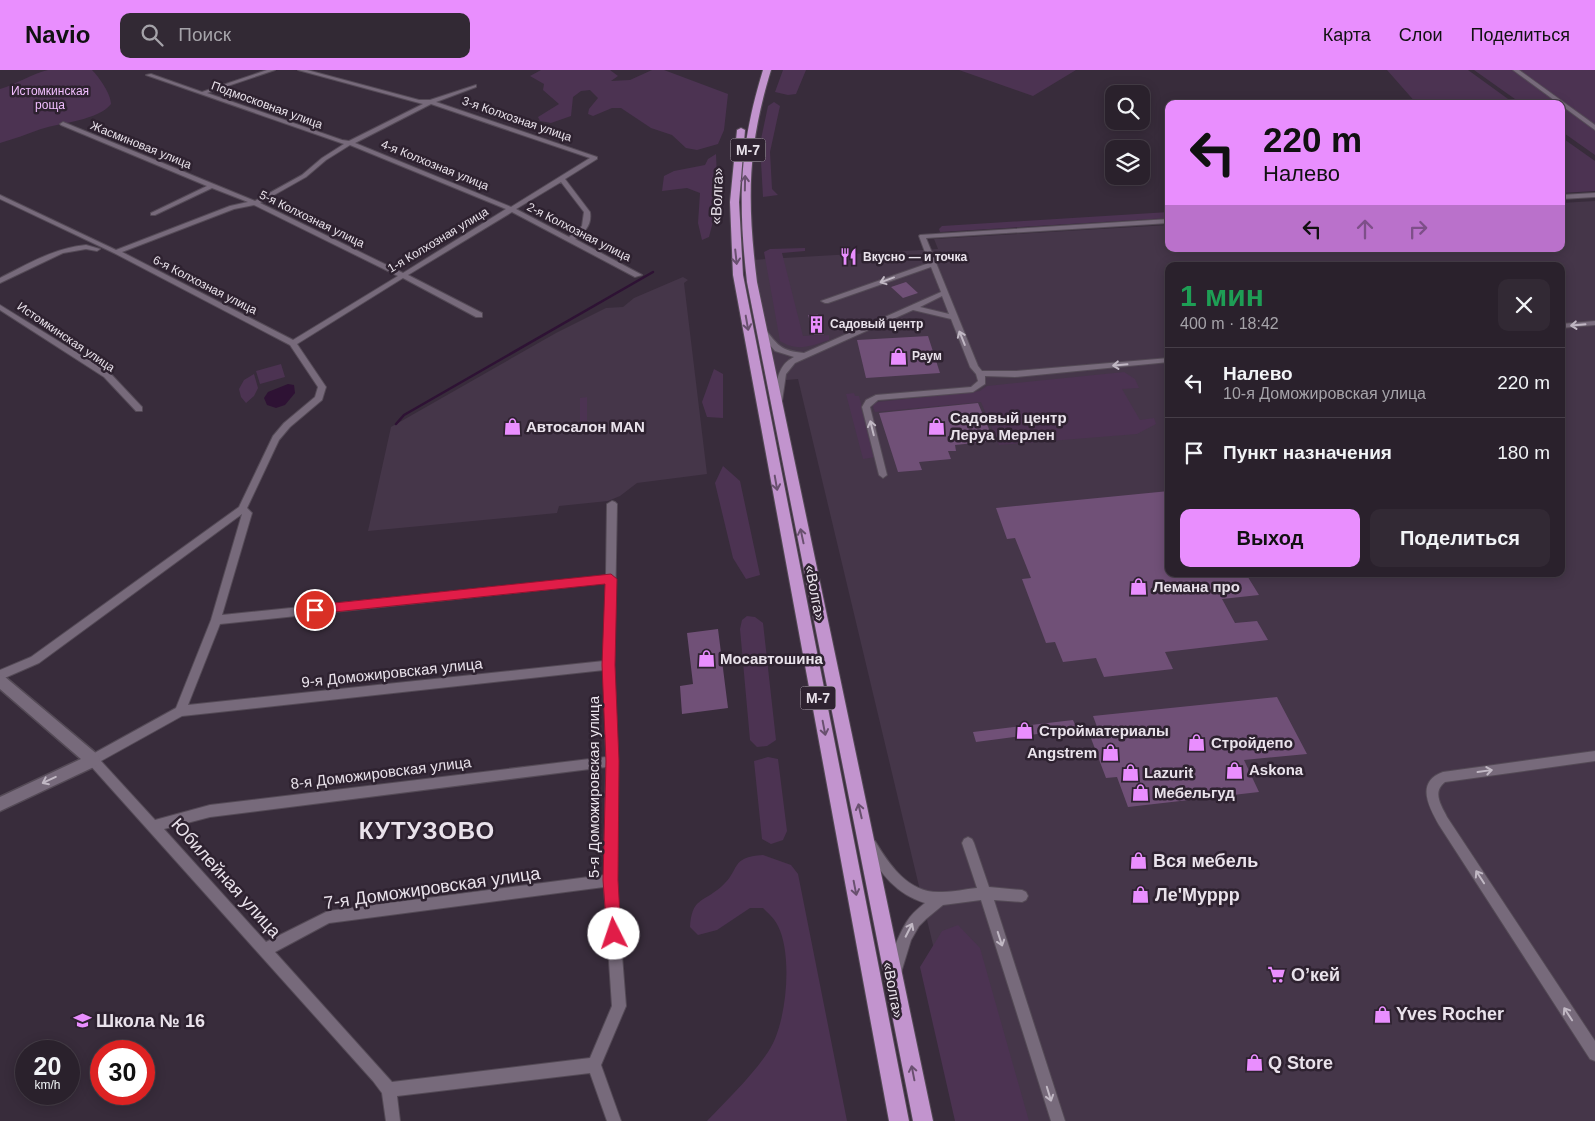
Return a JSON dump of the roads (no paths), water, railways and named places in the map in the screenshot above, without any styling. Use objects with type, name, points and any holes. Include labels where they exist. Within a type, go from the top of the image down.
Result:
[{"type":"highway","name":"«Волга»","points":[[767,70],[756,103],[746,158],[747,247],[759,327],[923,1121]]},
{"type":"highway","name":"«Волга»","points":[[747,103],[737,153],[734,185],[734,239],[738,275],[795,590],[823,719],[899,1121]]},
{"type":"street","points":[[203,93],[272,70]]},
{"type":"street","name":"3-я Колхозная улица","points":[[301,70],[419,102],[432,102],[595,158]]},
{"type":"street","points":[[1516,70],[1557,100]]},
{"type":"street","name":"Подмосковная улица","points":[[149,74],[341,142],[350,143]]},
{"type":"street","points":[[116,252],[232,207],[254,204],[304,176],[324,159],[350,143],[432,102],[474,86]]},
{"type":"street","points":[[1565,106],[1595,128]]},
{"type":"street","name":"Жасминовая улица","points":[[63,124],[211,186]]},
{"type":"street","name":"4-я Колхозная улица","points":[[350,143],[511,209]]},
{"type":"street","name":"1-я Колхозная улица","points":[[293,342],[595,158]]},
{"type":"street","points":[[562,179],[587,212],[589,219],[585,228],[569,240]]},
{"type":"street","points":[[153,214],[211,186]]},
{"type":"street","name":"5-я Колхозная улица","points":[[211,186],[254,204],[402,274],[479,315]]},
{"type":"street","points":[[1565,197],[1595,195]]},
{"type":"street","points":[[0,197],[106,248]]},
{"type":"street","name":"2-я Колхозная улица","points":[[511,209],[638,275]]},
{"type":"street","points":[[883,476],[866,407],[869,402],[876,398],[973,389],[982,382],[980,374],[974,367],[922,236],[1165,221]]},
{"type":"street","points":[[0,281],[67,250],[84,246],[98,249],[106,248]]},
{"type":"street","name":"6-я Колхозная улица","points":[[106,248],[293,342]]},
{"type":"street","points":[[825,301],[933,264]]},
{"type":"street","points":[[777,412],[780,376],[786,366],[804,355],[944,293]]},
{"type":"street","name":"Истомкинская улица","points":[[0,307],[107,375],[139,409]]},
{"type":"street","points":[[912,307],[954,317]]},
{"type":"street","points":[[1565,326],[1595,323]]},
{"type":"street","points":[[759,327],[776,349],[784,354],[804,355]]},
{"type":"street","points":[[0,675],[35,660],[242,508],[249,497],[272,444],[322,392],[322,387],[293,342]]},
{"type":"street","points":[[980,374],[1015,374],[1165,360]]},
{"type":"street","name":"5-я Доможировская улица","points":[[594,1065],[619,1006],[610,880],[612,761],[608,665],[612,504]]},
{"type":"street","points":[[0,804],[94,760],[180,711],[216,620],[247,513],[242,508]]},
{"type":"street","points":[[216,620],[611,579]]},
{"type":"street","name":"9-я Доможировская улица","points":[[180,711],[608,665]]},
{"type":"street","name":"Юбилейная улица","points":[[0,681],[94,760],[389,1090]]},
{"type":"street","points":[[1595,756],[1444,777],[1435,782],[1432,787],[1434,806],[1595,1054]]},
{"type":"street","name":"8-я Доможировская улица","points":[[155,826],[210,811],[612,761]]},
{"type":"street","points":[[865,834],[886,871],[901,885],[915,894],[941,899],[985,893],[1022,896]]},
{"type":"street","points":[[968,843],[1058,1121]]},
{"type":"street","name":"7-я Доможировская улица","points":[[265,950],[328,917],[610,880]]},
{"type":"street","points":[[894,977],[905,936],[915,919],[941,899]]},
{"type":"street","points":[[393,1121],[389,1090],[594,1065],[614,1121]]},
{"type":"waterway","points":[[396,424],[404,415],[653,272]]},
{"type":"place","name":"Вкусно — и точка","points":[[849,257]]},
{"type":"place","name":"Садовый центр","points":[[816,324]]},
{"type":"place","name":"Раум","points":[[898,356]]},
{"type":"place","name":"Автосалон MAN","points":[[512,427]]},
{"type":"place","name":"Садовый центр Леруа Мерлен","points":[[936,427]]},
{"type":"place","name":"Лемана про","points":[[1139,587]]},
{"type":"place","name":"Мосавтошина","points":[[706,659]]},
{"type":"place","name":"Стройматериалы","points":[[1025,731]]},
{"type":"place","name":"Стройдепо","points":[[1197,743]]},
{"type":"place","name":"Angstrem","points":[[1111,753]]},
{"type":"place","name":"Askona","points":[[1235,770]]},
{"type":"place","name":"Lazurit","points":[[1130,773]]},
{"type":"place","name":"Мебельгуд","points":[[1140,793]]},
{"type":"place","name":"Вся мебель","points":[[1139,861]]},
{"type":"place","name":"Ле'Муррр","points":[[1141,895]]},
{"type":"place","name":"О’кей","points":[[1277,975]]},
{"type":"place","name":"Yves Rocher","points":[[1382,1014]]},
{"type":"place","name":"Школа № 16","points":[[82,1021]]},
{"type":"place","name":"Q Store","points":[[1254,1063]]},
{"type":"district","name":"КУТУЗОВО","points":[[427,831]]},
{"type":"park label","name":"Истомкинская роща","points":[[50,98]]}]
